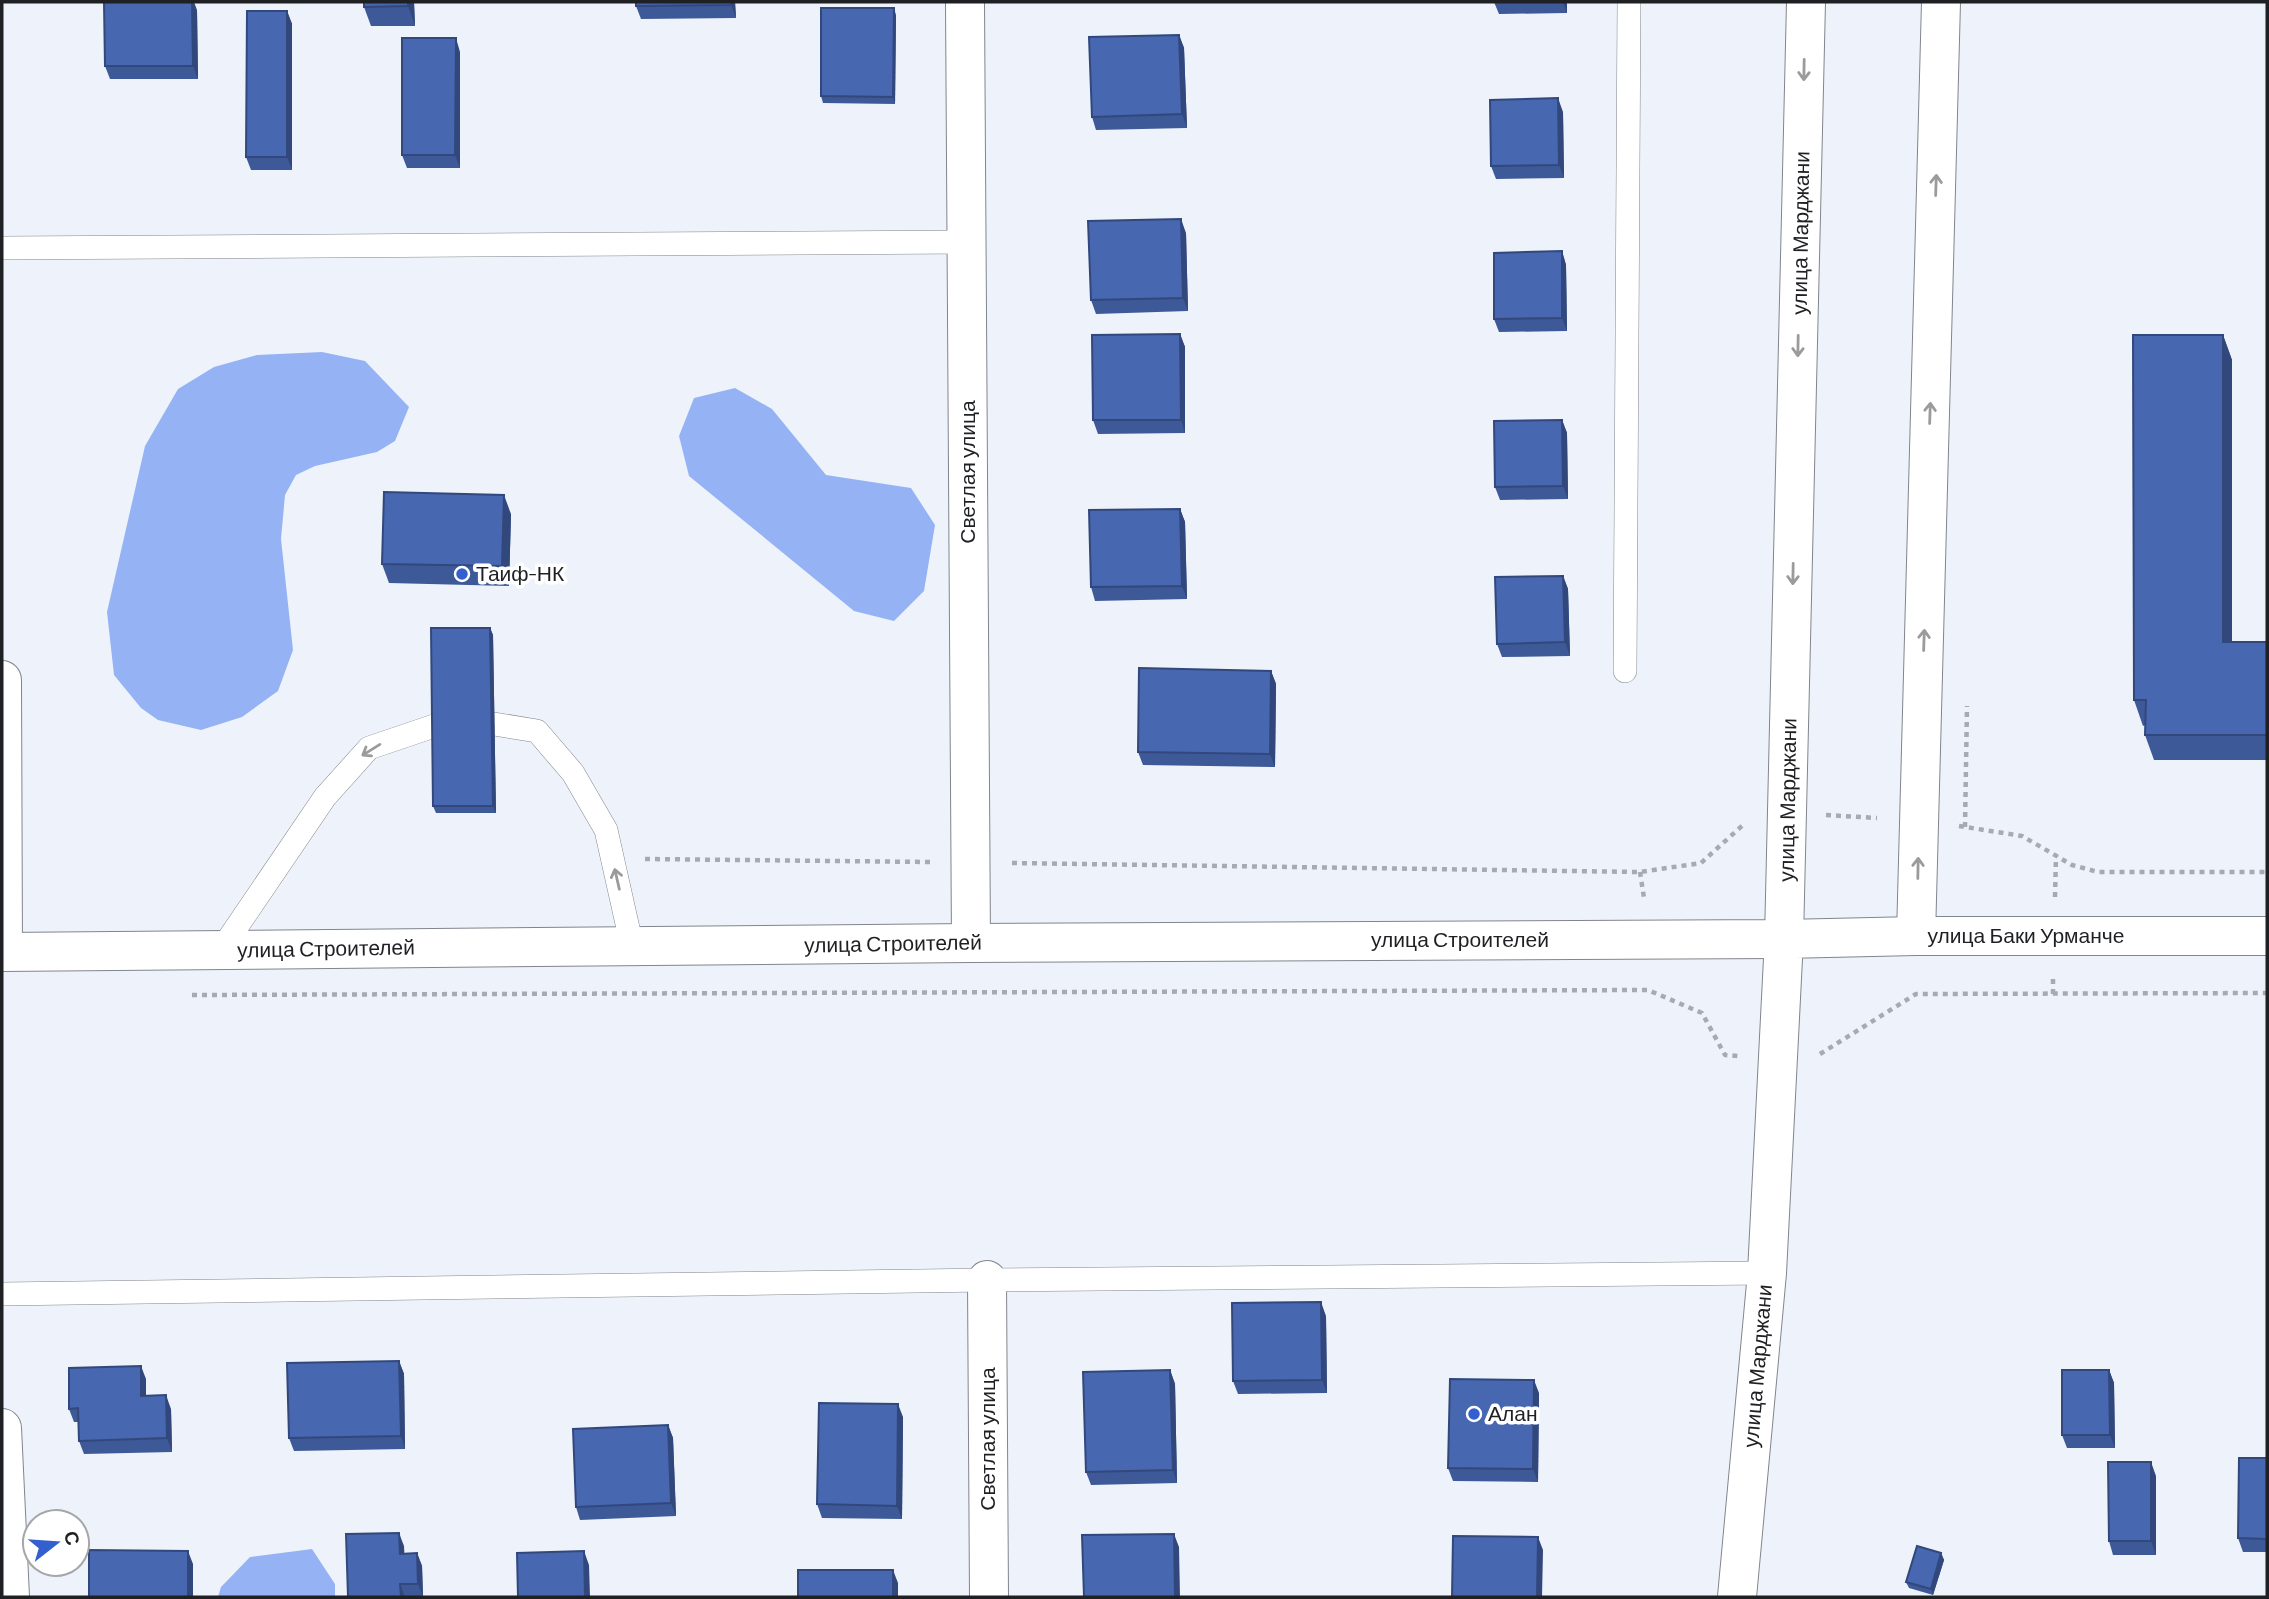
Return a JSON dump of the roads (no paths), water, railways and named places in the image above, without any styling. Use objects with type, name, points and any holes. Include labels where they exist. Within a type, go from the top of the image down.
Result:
[{"type":"street","name":"Светлая улица","points":[[965,2],[971,943]]},
{"type":"street","name":"улица Марджани","points":[[1737,1597],[1767,1273],[1784,939],[1806,2]]},
{"type":"street","points":[[1916,936],[1941,2]]},
{"type":"street","points":[[2,680],[3,952]]},
{"type":"street","name":"улица Баки Урманче","points":[[1784,939],[1916,936],[2267,936]]},
{"type":"street","name":"улица Строителей","points":[[3,952],[1784,939]]},
{"type":"street","name":"Светлая улица","points":[[987,1280],[989,1597]]},
{"type":"street","points":[[2,1428],[10,1597]]},
{"type":"lane","points":[[1625,671],[1629,2]]},
{"type":"lane","points":[[2,248],[966,242]]},
{"type":"lane","points":[[494,724],[537,731],[573,773],[606,830],[632,946]]},
{"type":"lane","points":[[221,950],[325,797],[369,748],[435,726]]},
{"type":"lane","points":[[2,1294],[987,1280],[1767,1273]]},
{"type":"place","name":"Таиф-НК","points":[[462,574]]},
{"type":"place","name":"Алан","points":[[1474,1414]]}]
